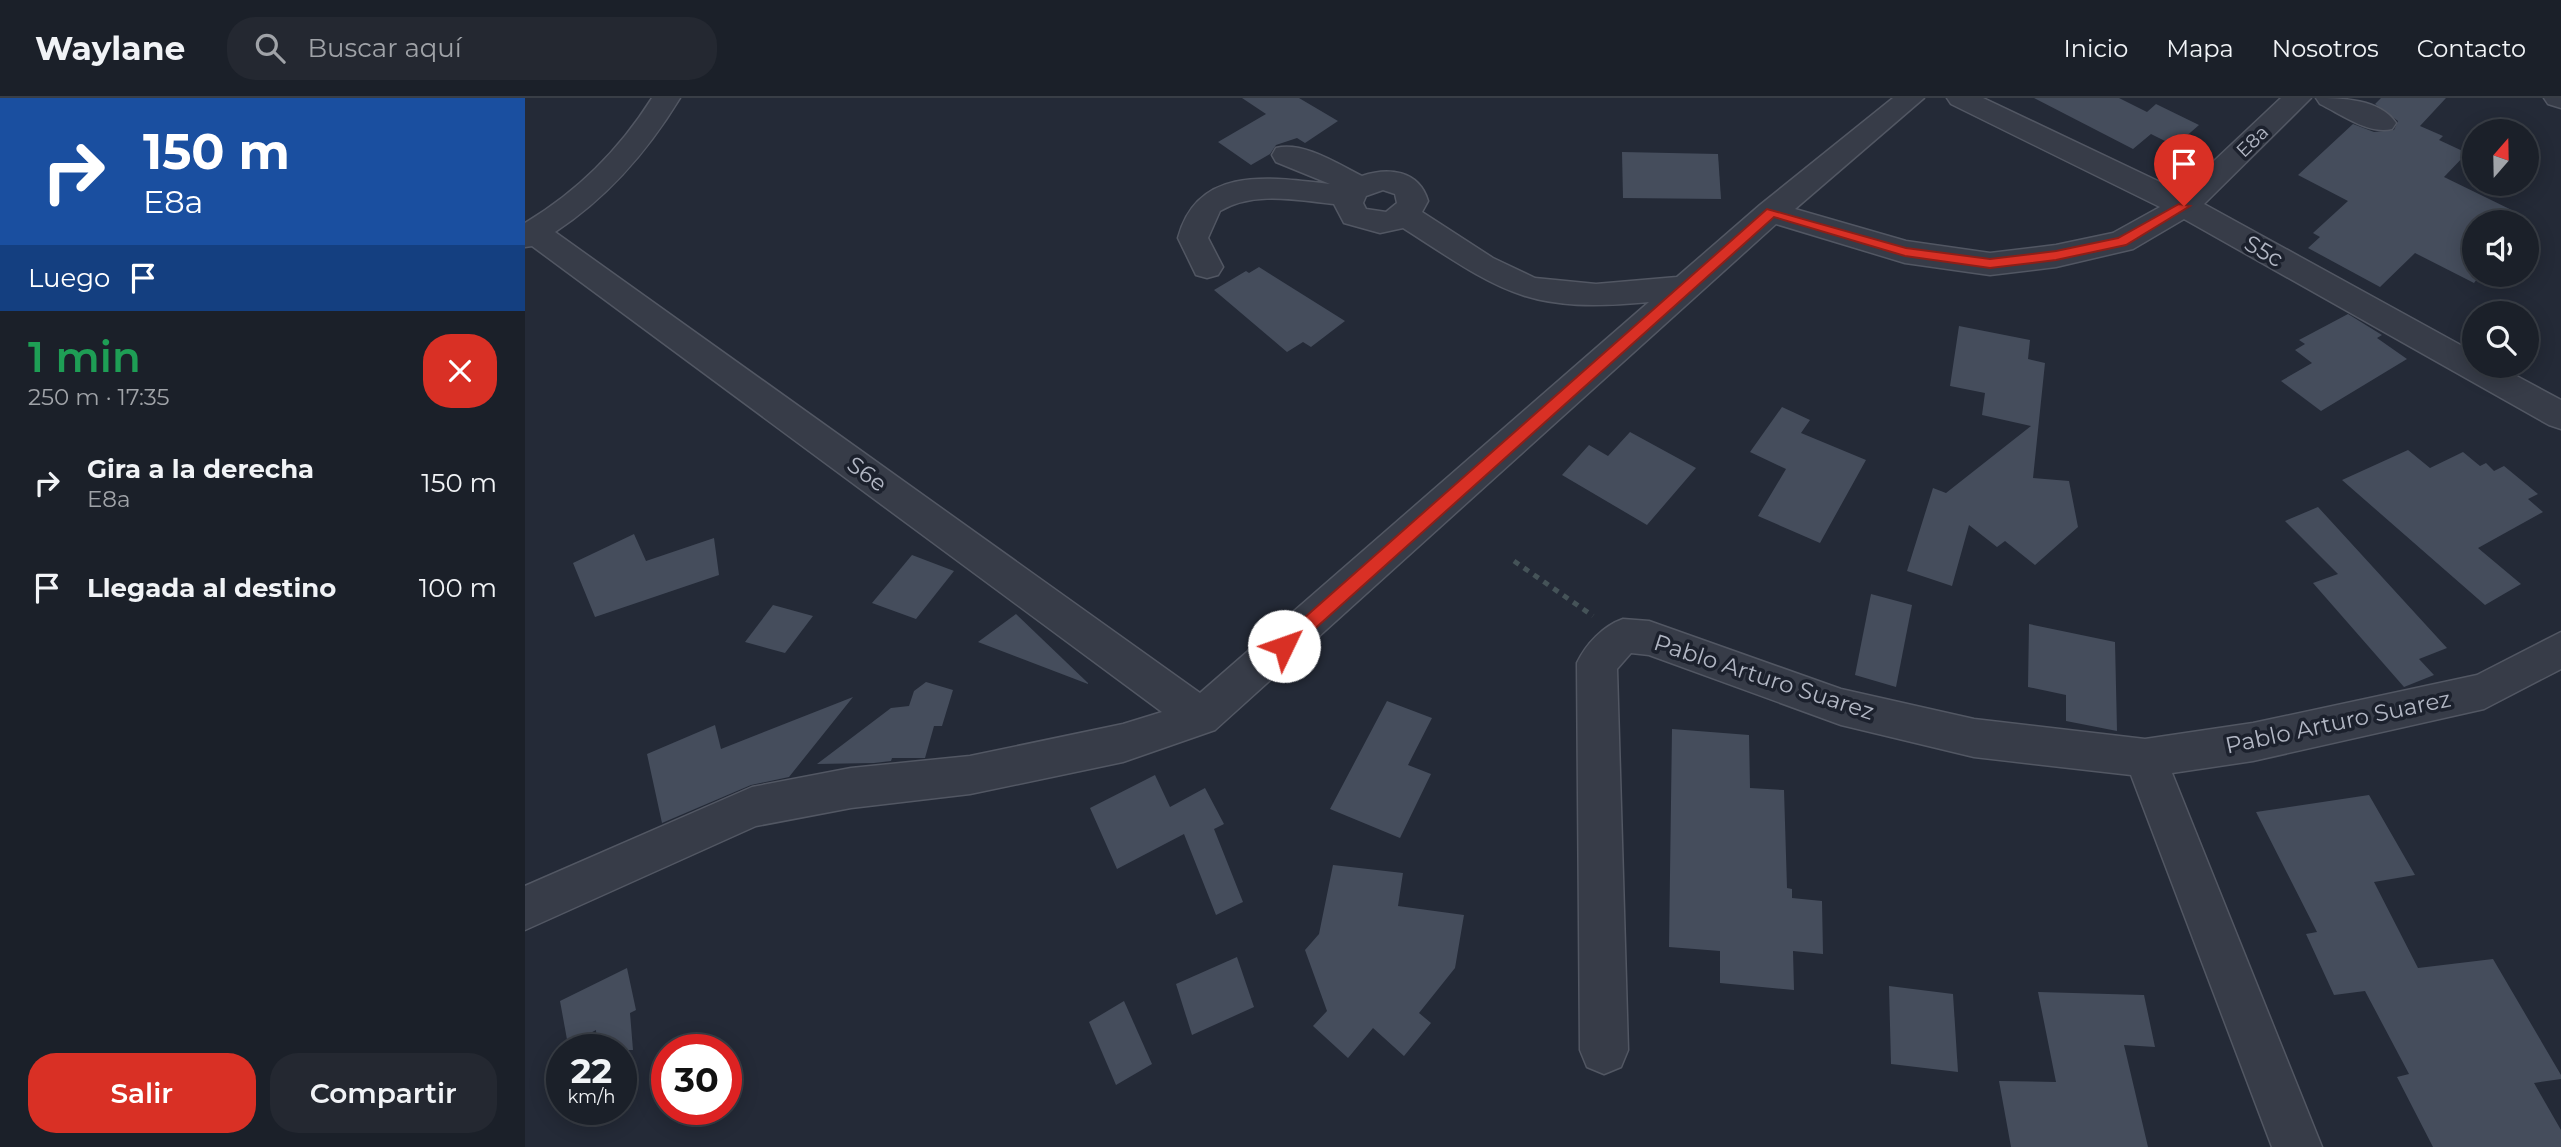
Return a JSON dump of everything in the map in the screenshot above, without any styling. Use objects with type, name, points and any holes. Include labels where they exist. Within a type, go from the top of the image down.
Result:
[{"type":"street","points":[[529,234],[593,187],[626,155],[652,122],[666,98]]},
{"type":"street","name":"S5c","points":[[1961,98],[2184,206],[2561,416]]},
{"type":"street","name":"E8a","points":[[1771,212],[1905,252],[1990,264],[2056,256],[2122,242],[2184,206],[2297,98]]},
{"type":"street","points":[[2330,98],[2382,123]]},
{"type":"street","points":[[525,908],[753,807],[851,788],[970,775],[1123,743],[1201,717],[1264,664],[1771,212],[1903,99]]},
{"type":"street","points":[[1286,155],[1323,168],[1354,192]]},
{"type":"street","points":[[1207,267],[1193,238],[1197,220],[1208,205],[1227,195],[1250,189],[1354,192],[1381,180],[1401,183],[1412,194],[1413,201],[1405,215],[1511,281],[1539,289],[1583,293],[1685,288]]},
{"type":"street","name":"S6e","points":[[529,234],[1201,717]]},
{"type":"street","name":"Pablo Arturo Suarez","points":[[1604,1050],[1597,663],[1623,636],[1649,638],[1841,707],[1974,738],[2145,758],[2253,742],[2484,691],[2561,649]]},
{"type":"street","points":[[2145,758],[2297,1147]]},
{"type":"path","points":[[1514,561],[1623,636]]},
{"type":"building","points":[[1242,98],[1299,98],[1338,121],[1305,143],[1297,138],[1276,145],[1270,154],[1251,165],[1218,142],[1266,114]]},
{"type":"building","points":[[2034,98],[2119,98],[2147,112],[2156,104],[2199,125],[2175,146],[2151,134],[2133,149]]},
{"type":"building","points":[[2381,98],[2446,98],[2420,126],[2443,136],[2439,140],[2462,151],[2462,158],[2444,177],[2462,186],[2462,196],[2483,196],[2512,210],[2462,210],[2462,277],[2415,253],[2380,287],[2308,248],[2320,237],[2313,233],[2348,201],[2298,175],[2353,124],[2374,132],[2394,130],[2398,121],[2375,104]]},
{"type":"building","points":[[1622,152],[1718,154],[1721,199],[1623,198]]},
{"type":"building","points":[[1259,267],[1345,321],[1311,347],[1303,342],[1287,352],[1214,290],[1246,271],[1249,273]]},
{"type":"building","points":[[2348,314],[2382,335],[2377,338],[2407,359],[2321,411],[2281,381],[2312,363],[2295,350],[2305,344],[2299,340]]},
{"type":"building","points":[[1959,326],[2030,340],[2028,359],[2045,363],[2033,478],[2069,481],[2078,527],[2035,565],[2005,541],[1997,547],[1969,525],[1952,586],[1907,571],[1933,488],[1946,493],[2031,426],[1982,415],[1985,393],[1950,386]]},
{"type":"building","points":[[1782,407],[1810,420],[1801,433],[1866,460],[1820,543],[1758,516],[1786,469],[1750,452]]},
{"type":"building","points":[[1630,432],[1696,468],[1647,525],[1562,475],[1589,445],[1608,456]]},
{"type":"building","points":[[2408,450],[2430,468],[2463,452],[2480,466],[2486,463],[2494,471],[2504,466],[2538,494],[2528,499],[2543,512],[2478,548],[2521,584],[2485,605],[2342,480]]},
{"type":"building","points":[[2318,507],[2447,648],[2419,659],[2434,675],[2404,687],[2313,583],[2338,574],[2285,521]]},
{"type":"building","points":[[634,534],[646,561],[714,538],[719,575],[595,617],[573,563]]},
{"type":"building","points":[[912,555],[954,571],[916,619],[872,603]]},
{"type":"building","points":[[1871,594],[1912,605],[1896,687],[1855,675]]},
{"type":"building","points":[[773,605],[813,616],[785,653],[745,642]]},
{"type":"building","points":[[1016,614],[1088,683],[1088,684],[978,642]]},
{"type":"building","points":[[2029,624],[2115,642],[2117,731],[2066,721],[2066,695],[2028,687]]},
{"type":"building","points":[[926,682],[953,690],[942,726],[934,726],[925,758],[892,758],[891,761],[874,763],[817,764],[891,708],[909,706],[914,691]]},
{"type":"building","points":[[853,697],[789,777],[751,785],[662,823],[647,754],[715,725],[721,749]]},
{"type":"building","points":[[1387,701],[1432,718],[1408,765],[1431,774],[1400,838],[1330,809]]},
{"type":"building","points":[[1672,729],[1749,735],[1750,788],[1784,790],[1787,888],[1792,889],[1792,898],[1822,901],[1823,954],[1793,951],[1794,990],[1720,983],[1720,951],[1669,947]]},
{"type":"building","points":[[1155,775],[1170,807],[1205,788],[1224,824],[1214,829],[1243,902],[1216,915],[1184,834],[1117,869],[1090,808]]},
{"type":"building","points":[[2369,795],[2415,875],[2374,882],[2418,968],[2493,959],[2561,1075],[2561,1079],[2534,1083],[2561,1130],[2561,1147],[2433,1147],[2397,1077],[2409,1074],[2365,991],[2334,995],[2306,934],[2317,932],[2256,812]]},
{"type":"building","points":[[1333,865],[1403,873],[1398,906],[1464,915],[1455,968],[1419,1013],[1431,1023],[1404,1056],[1373,1028],[1348,1058],[1313,1026],[1327,1011],[1305,950],[1319,934]]},
{"type":"building","points":[[1237,957],[1254,1007],[1192,1035],[1176,984]]},
{"type":"building","points":[[627,968],[636,1010],[630,1013],[632,1034],[596,1034],[596,1030],[589,1034],[566,1034],[560,1001]]},
{"type":"building","points":[[1889,986],[1953,994],[1958,1072],[1891,1064]]},
{"type":"building","points":[[2038,992],[2144,995],[2155,1047],[2124,1045],[2148,1147],[2011,1147],[1999,1081],[2056,1082]]},
{"type":"building","points":[[1124,1001],[1152,1064],[1116,1085],[1089,1022]]},
{"type":"route","points":[[1284,646],[1771,212],[1905,252],[1990,264],[2056,256],[2122,242],[2184,206]]}]
